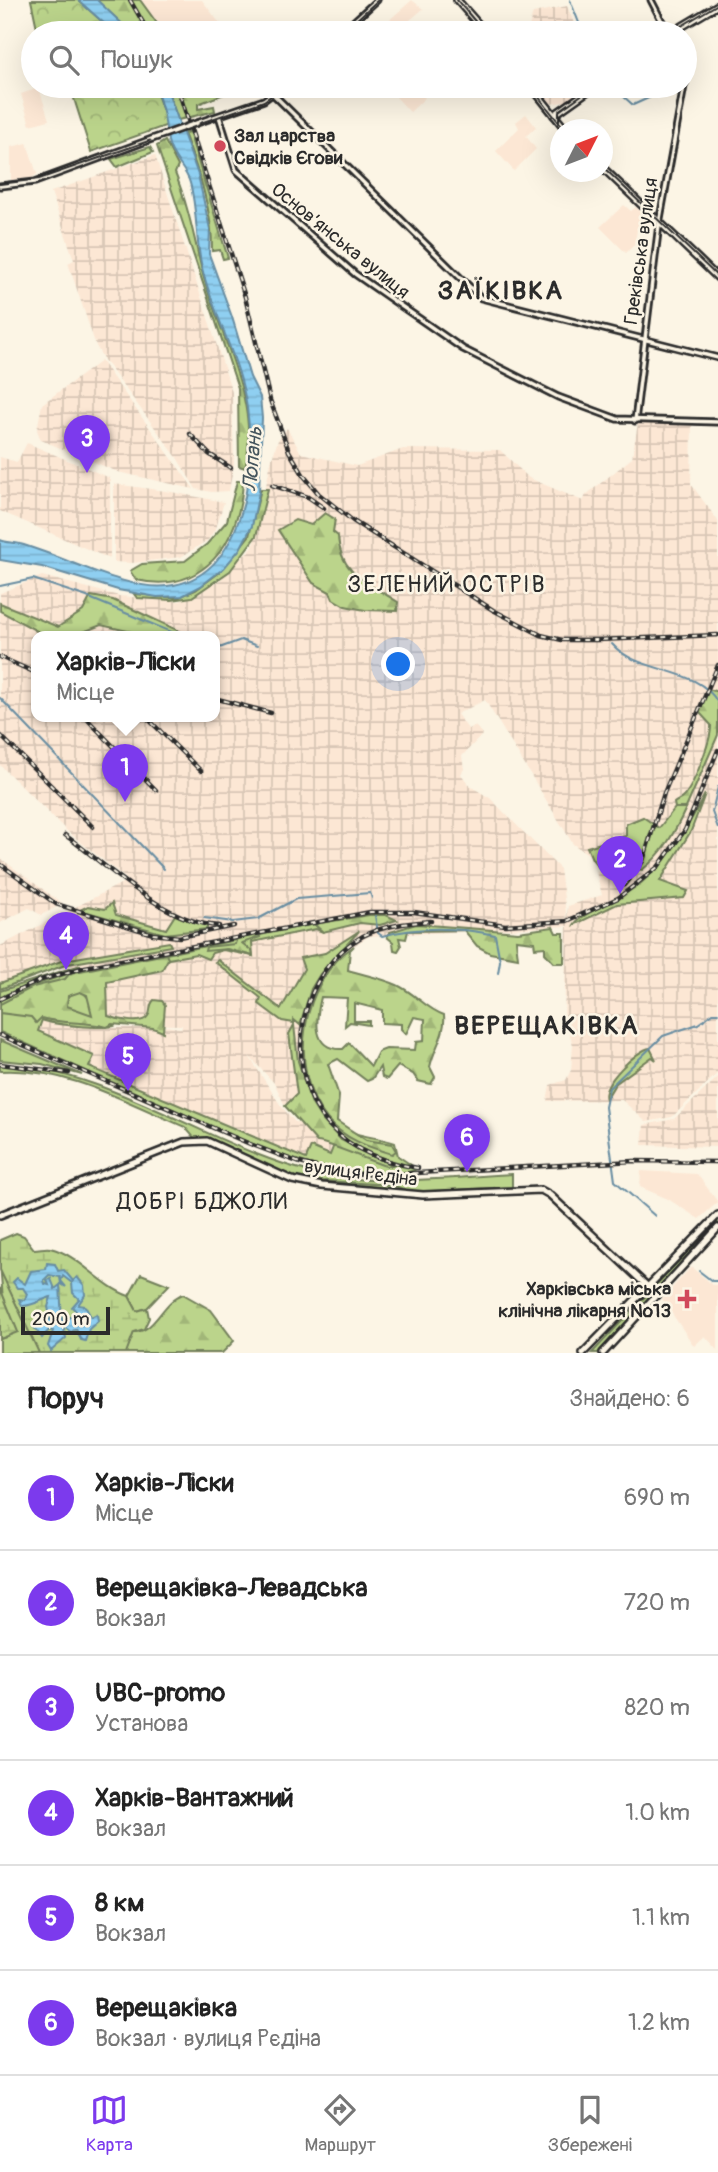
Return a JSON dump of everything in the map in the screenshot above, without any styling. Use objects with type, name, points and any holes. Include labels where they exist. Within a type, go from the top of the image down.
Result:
[{"type":"main road","points":[[457,0],[475,21]]},
{"type":"main road","points":[[690,21],[718,5]]},
{"type":"main road","points":[[541,98],[557,119]]},
{"type":"main road","points":[[554,115],[578,98]]},
{"type":"main road","points":[[613,177],[718,278]]},
{"type":"main road","name":"вулиця Рєдіна","points":[[0,1215],[196,1140],[217,1145],[292,1180],[322,1186],[423,1195],[535,1189],[550,1195],[647,1286]]},
{"type":"main road","points":[[583,1353],[718,1215]]},
{"type":"main road","points":[[603,1353],[718,1228]]},
{"type":"street","points":[[354,21],[377,0]]},
{"type":"street","points":[[651,0],[662,21]]},
{"type":"street","points":[[0,186],[35,182],[263,98]]},
{"type":"street","points":[[277,98],[481,298],[642,341],[718,358]]},
{"type":"street","name":"Греківська вулиця","points":[[635,421],[642,341],[659,224],[683,98]]},
{"type":"street","name":"Основ’янська вулиця","points":[[219,116],[236,170],[377,292],[463,349],[500,369],[596,412],[635,421],[718,422]]},
{"type":"shaded area","points":[[140,0],[202,0],[218,21],[155,21]]},
{"type":"shaded area","points":[[412,0],[423,9],[409,21],[388,21]]},
{"type":"shaded area","points":[[567,6],[573,21],[531,21],[533,13]]},
{"type":"shaded area","points":[[22,98],[42,98],[49,120],[30,125]]},
{"type":"shaded area","points":[[397,98],[425,98],[410,112]]},
{"type":"shaded area","points":[[546,98],[573,98],[569,101],[551,104]]},
{"type":"shaded area","points":[[526,114],[536,127],[526,136],[536,149],[514,171],[496,151],[519,128],[516,122]]},
{"type":"shaded area","points":[[27,143],[37,174],[32,178],[11,180],[11,147]]},
{"type":"shaded area","points":[[155,155],[232,392],[234,463],[229,491],[196,489],[176,456],[104,360],[96,346],[68,263],[74,260],[51,192]]},
{"type":"shaded area","points":[[624,205],[631,211],[636,207],[646,218],[638,226],[634,245],[626,253],[600,227]]},
{"type":"shaded area","points":[[101,361],[194,489],[118,472],[41,440],[37,430],[42,404]]},
{"type":"shaded area","points":[[638,423],[692,425],[691,484],[718,521],[718,1073],[672,1117],[646,1122],[622,1100],[547,1101],[550,1085],[566,1080],[571,1070],[573,1045],[564,1016],[567,926],[369,936],[344,952],[316,987],[305,1027],[305,1063],[310,1090],[326,1118],[340,1132],[331,1155],[311,1148],[306,1159],[280,1149],[89,1067],[94,1055],[38,1031],[42,1020],[58,1025],[68,1023],[107,1028],[153,1028],[163,1032],[165,1026],[181,1028],[182,1025],[112,1024],[90,1001],[69,961],[0,983],[0,946],[128,880],[68,832],[0,765],[0,593],[42,576],[119,596],[180,601],[220,580],[253,546],[271,462],[278,440],[287,428],[301,453],[357,466],[403,449],[500,450],[529,478],[583,501],[586,495],[632,458]],"holes":[[[485,700],[573,844],[595,859],[601,869],[596,872],[602,895],[568,906],[567,920],[560,869],[490,798],[470,786],[461,774],[464,769],[462,756],[483,734],[475,726],[468,729],[457,714]],[[249,1056],[275,1084],[285,1106],[304,1125],[295,1122],[281,1106]]]},
{"type":"shaded area","points":[[27,443],[110,478],[110,559],[0,511],[0,457],[17,462]]},
{"type":"shaded area","points":[[114,484],[224,502],[216,528],[208,540],[181,557],[132,563],[114,562]]},
{"type":"shaded area","points":[[0,858],[63,904],[41,915],[29,908],[0,923]]},
{"type":"shaded area","points":[[718,1077],[718,1147],[642,1145],[644,1125],[674,1119]]},
{"type":"shaded area","points":[[641,1171],[697,1174],[718,1202],[699,1219],[668,1199],[640,1187]]},
{"type":"shaded area","points":[[691,1267],[713,1285],[718,1285],[718,1350],[705,1336],[694,1346],[662,1299]]},
{"type":"green space","points":[[31,0],[78,0],[102,21],[35,21]]},
{"type":"green space","points":[[96,0],[140,0],[155,21],[119,21]]},
{"type":"green space","points":[[74,98],[158,98],[168,125],[91,152]]},
{"type":"green space","points":[[170,98],[214,98],[198,104],[198,109],[214,106],[215,111],[178,120]]},
{"type":"green space","points":[[189,132],[228,258],[223,259],[220,250],[212,251],[207,206],[184,133]]},
{"type":"green space","points":[[165,141],[178,166],[175,173],[202,271],[243,393],[248,443],[245,468],[239,466],[238,388],[157,146]]},
{"type":"green space","points":[[150,147],[153,152],[117,167],[111,159]]},
{"type":"green space","points":[[237,481],[243,481],[234,525],[214,559],[199,572],[181,580],[160,583],[136,580],[130,571],[142,564],[185,561],[207,544],[227,521]]},
{"type":"green space","points":[[261,489],[268,489],[256,536],[230,571],[192,597],[172,600],[137,598],[134,594],[177,598],[196,590],[220,572],[249,536]]},
{"type":"green space","points":[[325,513],[335,519],[333,532],[338,536],[344,560],[350,569],[398,602],[397,611],[345,606],[333,599],[330,592],[313,583],[278,530],[295,520],[311,525]]},
{"type":"green space","points":[[91,596],[113,600],[179,631],[128,631],[101,625],[86,631],[37,631],[0,611],[0,603],[58,627],[83,611]]},
{"type":"green space","points":[[708,689],[718,692],[718,735],[686,808],[675,808],[674,803],[682,798],[691,785],[708,741],[711,725],[699,712]]},
{"type":"green space","points":[[705,794],[691,831],[660,881],[688,891],[684,898],[617,904],[574,925],[584,916],[634,888],[651,874],[677,842]]},
{"type":"green space","points":[[675,808],[686,808],[668,842],[642,870],[623,866],[628,851],[623,850],[614,864],[601,870],[592,859],[587,847],[626,836],[626,824],[643,817],[659,828]]},
{"type":"green space","points":[[112,903],[116,915],[166,929],[175,915],[207,926],[207,929],[165,934],[80,910],[88,906],[105,909]]},
{"type":"green space","points":[[369,915],[386,915],[397,920],[380,925],[360,923],[323,932],[314,924]]},
{"type":"green space","points":[[314,924],[323,932],[316,929],[252,942],[253,956],[223,950],[212,953],[208,959],[196,954],[168,959],[166,954]]},
{"type":"green space","points":[[416,924],[518,932],[553,927],[556,933],[564,933],[564,963],[554,963],[545,953],[545,947],[535,948],[534,942],[516,940],[518,958],[490,953],[477,946],[464,930],[408,931],[406,939],[399,938],[401,946],[398,951],[394,950],[393,942],[387,937],[390,932]]},
{"type":"green space","points":[[359,931],[320,974],[311,989],[300,1025],[294,1020],[294,1023],[282,1021],[259,1004],[261,998],[215,962],[218,960],[281,1009],[304,969],[300,958],[325,953]]},
{"type":"green space","points":[[259,934],[260,937],[242,943],[252,951],[253,956],[227,949],[205,951],[206,947],[235,944],[237,938]]},
{"type":"green space","points":[[169,942],[171,946],[68,964],[0,989],[0,983],[64,960]]},
{"type":"green space","points":[[354,946],[350,950],[348,970],[397,985],[444,1015],[443,1028],[430,1067],[435,1077],[431,1084],[418,1081],[413,1074],[398,1066],[387,1079],[382,1077],[380,1067],[372,1079],[367,1081],[338,1059],[328,1064],[339,1096],[337,1121],[366,1140],[392,1144],[396,1151],[392,1154],[357,1141],[334,1126],[314,1099],[307,1076],[304,1051],[312,1002],[322,980],[336,961]],"holes":[[[321,997],[347,998],[345,1026],[350,1022],[369,1025],[369,1021],[354,1021],[354,1003],[382,1010],[382,1023],[401,1024],[401,1029],[406,1034],[414,1017],[425,1019],[424,1041],[416,1042],[415,1050],[386,1049],[378,1052],[371,1066],[349,1043],[343,1049],[325,1045],[318,1032],[317,1023]]]},
{"type":"green space","points":[[166,954],[168,959],[162,970],[107,982],[108,1016],[140,1021],[148,1016],[154,1000],[162,1001],[165,1005],[163,1032],[153,1028],[112,1024],[107,1027],[41,1018],[36,1023],[31,1017],[0,1013],[0,1004],[33,987],[65,979],[70,973]],"holes":[[[80,992],[87,995],[92,1015],[67,1006],[68,996]]]},
{"type":"green space","points":[[81,965],[5,995],[70,973],[80,989],[114,1026],[78,1026],[42,1020],[38,1031],[94,1056],[89,1067],[306,1159],[311,1147],[330,1155],[339,1132],[335,1127],[337,1121],[357,1134],[395,1143],[398,1156],[417,1169],[390,1175],[358,1174],[324,1168],[288,1157],[252,1144],[0,1032],[0,991]]},
{"type":"green space","points":[[294,1025],[298,1061],[312,1104],[322,1120],[341,1140],[393,1166],[386,1166],[317,1142],[285,1106],[297,1094],[289,1034]]},
{"type":"green space","points":[[0,1040],[82,1075],[42,1064],[0,1060]]},
{"type":"green space","points":[[650,1048],[656,1060],[652,1057],[615,1084],[606,1099],[614,1077],[637,1054]]},
{"type":"green space","points":[[0,1064],[39,1069],[76,1078],[148,1106],[254,1153],[317,1173],[373,1180],[428,1180],[512,1174],[512,1187],[411,1192],[293,1179],[196,1140],[185,1127],[118,1097],[72,1080],[24,1071],[0,1071]]},
{"type":"green space","points":[[316,1182],[392,1185],[406,1190]]},
{"type":"green space","points":[[718,1219],[718,1224],[598,1353],[592,1353]]},
{"type":"green space","points":[[16,1233],[24,1236],[34,1249],[50,1248],[71,1257],[129,1296],[137,1311],[147,1308],[149,1318],[144,1329],[134,1332],[126,1353],[39,1353],[0,1270],[0,1240]]},
{"type":"green space","points":[[0,1263],[40,1353],[0,1353],[0,1339],[6,1337]]},
{"type":"green space","points":[[141,1274],[169,1285],[147,1308],[137,1311],[129,1296]]},
{"type":"green space","points":[[0,1288],[18,1332],[0,1339]]},
{"type":"green space","points":[[183,1294],[211,1310],[234,1341],[222,1353],[125,1353],[134,1332],[148,1327],[170,1303]]},
{"type":"water","points":[[78,0],[97,0],[119,21],[102,21]]},
{"type":"water","name":"Лопань","points":[[159,98],[170,98],[198,175],[210,229],[209,254],[250,377],[260,397],[262,418],[259,492],[252,526],[240,549],[224,568],[201,586],[182,596],[157,597],[118,590],[42,567],[0,560],[0,540],[37,549],[113,578],[150,586],[167,586],[193,578],[214,563],[229,542],[240,516],[249,460],[244,391],[203,272],[190,183],[170,147]]},
{"type":"water","points":[[47,1263],[55,1264],[58,1271],[64,1270],[73,1281],[77,1277],[84,1285],[85,1295],[78,1305],[85,1306],[91,1317],[97,1314],[98,1321],[89,1329],[85,1341],[81,1340],[76,1329],[71,1332],[63,1326],[66,1338],[51,1351],[48,1346],[53,1331],[49,1330],[42,1338],[33,1326],[39,1325],[41,1318],[51,1320],[48,1307],[51,1297],[22,1306],[19,1299],[25,1300],[27,1294],[13,1282],[17,1278],[25,1284],[31,1271],[46,1269]],"holes":[[[49,1275],[60,1277],[61,1284],[66,1287],[61,1281],[63,1276],[72,1283],[73,1293],[79,1299],[72,1307],[81,1316],[79,1323],[74,1323],[72,1316],[62,1321],[60,1285],[55,1289],[51,1279],[47,1280],[49,1285],[45,1284],[44,1280]]]},
{"type":"waterway","points":[[570,0],[578,21]]},
{"type":"waterway","points":[[625,98],[633,105],[648,98]]},
{"type":"waterway","points":[[0,586],[33,579],[87,597],[169,631]]},
{"type":"waterway","points":[[220,648],[241,640],[257,646]]},
{"type":"waterway","points":[[612,644],[637,661],[696,682],[709,691],[718,703]]},
{"type":"waterway","points":[[0,698],[164,869]]},
{"type":"waterway","points":[[718,787],[712,812],[718,828]]},
{"type":"waterway","points":[[204,918],[233,922],[258,919],[296,899],[370,893],[372,898]]},
{"type":"waterway","points":[[375,916],[378,933],[382,936],[438,929],[495,935],[500,961],[498,973]]},
{"type":"waterway","points":[[655,1216],[615,1181],[605,1107],[609,1088],[663,1036],[698,1024],[713,1013],[718,1013]]},
{"type":"waterway","points":[[699,1271],[712,1281],[718,1281]]},
{"type":"tram line","points":[[355,21],[378,0]]},
{"type":"tram line","points":[[457,0],[475,21]]},
{"type":"tram line","points":[[690,21],[718,4]]},
{"type":"tram line","points":[[0,184],[39,179],[268,98]]},
{"type":"tram line","points":[[540,98],[556,119]]},
{"type":"tram line","points":[[559,119],[559,111],[577,98]]},
{"type":"tram line","points":[[613,177],[718,277]]},
{"type":"railway","points":[[130,0],[142,21]]},
{"type":"railway","points":[[181,98],[245,297],[270,400],[289,451],[319,494],[353,521],[493,610],[541,635],[562,640],[718,635]]},
{"type":"railway","points":[[190,434],[209,454],[231,468]]},
{"type":"railway","points":[[272,485],[308,497],[324,508]]},
{"type":"railway","points":[[0,657],[31,671]]},
{"type":"railway","points":[[624,885],[643,861],[664,793],[718,665]]},
{"type":"railway","points":[[220,700],[271,713]]},
{"type":"railway","points":[[90,722],[156,790]]},
{"type":"railway","points":[[151,722],[201,771]]},
{"type":"railway","points":[[0,735],[93,827]]},
{"type":"railway","points":[[0,999],[41,980],[85,967],[370,912],[414,912],[505,925],[567,921],[618,898],[658,867],[685,830],[718,750]]},
{"type":"railway","points":[[65,835],[118,877],[158,904],[178,915],[219,926]]},
{"type":"railway","points":[[0,864],[56,904],[153,934],[179,937],[234,926]]},
{"type":"railway","points":[[418,1168],[390,1162],[364,1151],[340,1136],[330,1126],[309,1092],[303,1068],[301,1042],[304,1016],[313,992],[325,970],[342,951],[363,936],[379,929],[431,921]]},
{"type":"railway","points":[[0,1035],[250,1144],[300,1163],[335,1172],[380,1175],[634,1161],[718,1162]]},
{"type":"railway","points":[[0,1064],[69,1073]]},
{"type":"place","name":"Зал царства Свідків Єгови","points":[[220,146]]},
{"type":"place","name":"UBC-promo","points":[[87,473]]},
{"type":"place","name":"Харків-Ліски","points":[[125,802]]},
{"type":"place","name":"Верещаківка-Левадська","points":[[620,894]]},
{"type":"place","name":"Харків-Вантажний","points":[[66,970]]},
{"type":"place","name":"8 км","points":[[128,1091]]},
{"type":"place","name":"Верещаківка","points":[[467,1172]]},
{"type":"place","name":"Харківська міська клінічна лікарня №13","points":[[687,1299]]},
{"type":"district","name":"ЗАЇКІВКА","points":[[501,290]]},
{"type":"district","name":"ЗЕЛЕНИЙ ОСТРІВ","points":[[447,584]]},
{"type":"district","name":"ВЕРЕЩАКІВКА","points":[[547,1025]]},
{"type":"district","name":"ДОБРІ БДЖОЛИ","points":[[203,1201]]}]
